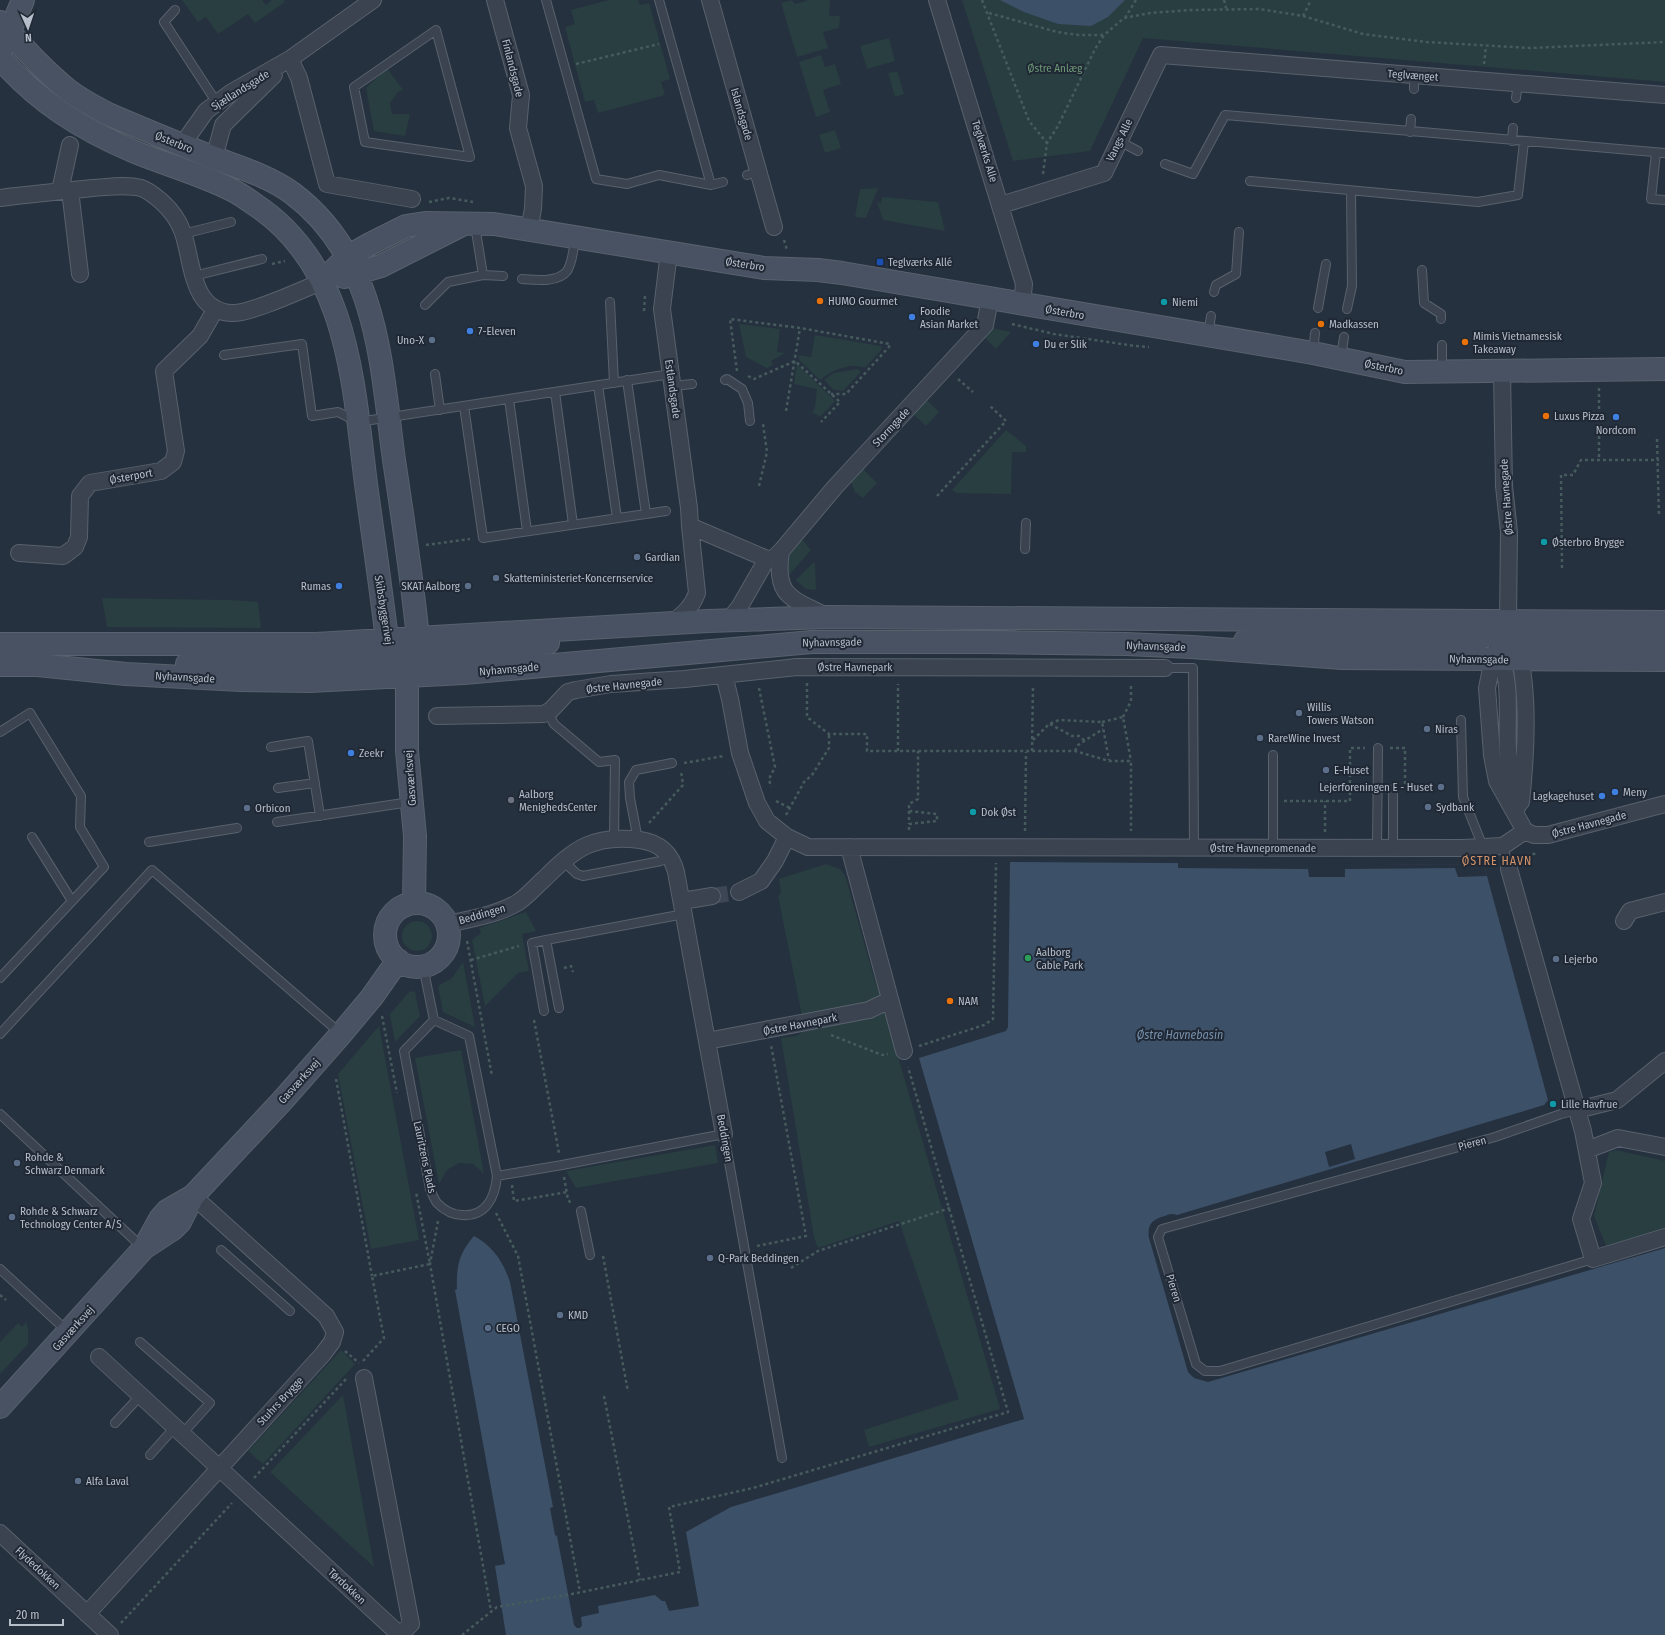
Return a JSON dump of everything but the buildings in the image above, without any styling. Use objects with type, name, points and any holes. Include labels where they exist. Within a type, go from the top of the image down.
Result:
[{"type":"street","points":[[0,53],[5,27],[23,0]]},
{"type":"street","name":"Sjællandsgade","points":[[182,145],[206,112],[217,103],[232,92],[290,59],[373,0]]},
{"type":"street","name":"Finlandsgade","points":[[495,0],[521,95],[518,128],[534,186],[533,209],[529,230]]},
{"type":"street","name":"Islandsgade","points":[[710,0],[753,174],[774,227]]},
{"type":"street","name":"Teglværks Alle","points":[[937,0],[1024,284],[1022,304]]},
{"type":"street","name":"Østerbro","points":[[5,27],[53,77],[85,102],[108,114],[261,176],[291,192],[332,232],[352,266]]},
{"type":"street","name":"Vangs Alle","points":[[1001,205],[1104,173],[1161,55]]},
{"type":"street","name":"Teglvænget","points":[[1161,55],[1414,82],[1517,91],[1665,95]]},
{"type":"street","name":"Østerbro","points":[[0,58],[19,79],[41,98],[78,124],[135,152],[204,177],[234,190],[264,210],[301,246],[323,281]]},
{"type":"street","points":[[290,59],[299,78],[327,184],[412,199]]},
{"type":"street","name":"Sjællandsgade","points":[[214,158],[223,125],[290,59]]},
{"type":"street","points":[[70,145],[65,190],[80,274]]},
{"type":"street","points":[[0,198],[65,190],[124,186],[142,188],[156,196],[171,210],[183,234],[196,285],[205,301],[215,310]]},
{"type":"street","name":"Østerbro","points":[[215,310],[233,314],[248,311],[323,281],[352,266],[381,266],[470,223],[494,224],[764,268],[818,270],[842,273],[1022,304],[1209,326],[1342,348],[1405,372],[1442,373],[1665,369]]},
{"type":"street","name":"Estlandsgade","points":[[670,252],[662,309],[689,508],[697,584],[694,601],[688,609],[672,623]]},
{"type":"street","points":[[352,266],[369,307],[382,364],[418,638],[407,676]]},
{"type":"street","name":"Skibsbyggerivej","points":[[323,281],[337,314],[348,355],[390,649],[407,676]]},
{"type":"street","name":"Stormgade","points":[[729,620],[740,606],[767,560],[774,558],[781,551],[835,487],[985,325],[990,298]]},
{"type":"street","name":"Østerport","points":[[19,553],[63,556],[75,547],[79,537],[80,496],[90,483],[161,471],[173,462],[176,451],[164,371],[200,336],[215,310]]},
{"type":"street","name":"Østre Havnegade","points":[[1502,372],[1504,486],[1509,532],[1503,647],[1487,688],[1493,766],[1497,781],[1522,825],[1534,835],[1548,835],[1665,804]]},
{"type":"street","points":[[690,526],[767,560]]},
{"type":"street","points":[[781,551],[779,580],[782,588],[787,595],[828,617]]},
{"type":"street","name":"Nyhavnsgade","points":[[0,644],[316,644],[390,649],[418,638],[729,620],[828,617],[1467,621],[1503,647],[1665,660]]},
{"type":"street","name":"Nyhavnsgade","points":[[0,665],[38,665],[126,674],[241,680],[310,681],[464,673],[812,642],[1003,642],[1192,647],[1342,658],[1503,647],[1665,622]]},
{"type":"street","points":[[407,676],[412,667],[420,660],[431,655],[517,647],[672,623]]},
{"type":"street","points":[[1503,846],[1522,825],[1509,764],[1507,681],[1503,647],[1534,639],[1665,639]]},
{"type":"street","name":"Østre Havnegade","points":[[1503,647],[1525,689],[1525,766],[1522,825]]},
{"type":"street","points":[[38,665],[350,662],[367,661],[390,649]]},
{"type":"street","name":"Østre Havnepark","points":[[724,675],[798,667],[1165,668]]},
{"type":"street","points":[[724,675],[740,753],[757,803],[767,821],[783,834],[808,847],[997,847]]},
{"type":"street","name":"Østre Havnegade","points":[[548,712],[568,692],[576,690],[611,684],[685,680],[724,675]]},
{"type":"street","name":"Gasværksvej","points":[[407,676],[407,751],[415,854],[414,903]]},
{"type":"street","points":[[437,716],[526,715],[544,714],[548,712]]},
{"type":"street","points":[[739,892],[761,881],[775,861],[783,834]]},
{"type":"street","name":"Beddingen","points":[[447,924],[484,916],[508,908],[517,903],[525,898],[562,860],[593,842],[614,840],[644,841]]},
{"type":"street","points":[[644,841],[665,850],[670,856]]},
{"type":"street","name":"Østre Havnepromenade","points":[[997,847],[1385,848],[1503,846]]},
{"type":"street","points":[[849,847],[904,1051]]},
{"type":"street","name":"Beddingen","points":[[670,856],[674,863],[683,907],[724,1134]]},
{"type":"street","points":[[1509,870],[1577,1110],[1586,1150],[1593,1183],[1581,1219],[1592,1258]]},
{"type":"street","points":[[683,907],[712,896]]},
{"type":"street","points":[[1624,921],[1630,912],[1665,902]]},
{"type":"street","points":[[414,903],[434,907],[442,915],[447,924],[449,934],[442,955],[433,962],[423,966],[410,966],[398,960],[390,952],[386,943],[385,932],[388,921],[394,912],[403,906],[414,903]]},
{"type":"street","name":"Gasværksvej","points":[[0,1407],[69,1333],[144,1248],[173,1229],[180,1222],[193,1196],[282,1101],[341,1034],[372,997],[398,960]]},
{"type":"street","name":"Østre Havnepark","points":[[707,1041],[869,1010],[890,1000]]},
{"type":"street","points":[[1577,1110],[1617,1100],[1665,1061]]},
{"type":"street","points":[[1586,1150],[1618,1138],[1665,1147]]},
{"type":"street","points":[[193,1196],[326,1316],[335,1332],[332,1342]]},
{"type":"street","name":"Pieren","points":[[1592,1258],[1665,1237]]},
{"type":"street","name":"Stuhrs Brygge","points":[[87,1614],[332,1342]]},
{"type":"street","name":"Tørdokken","points":[[99,1357],[400,1635],[411,1624],[358,1373]]},
{"type":"street","name":"Flydedokken","points":[[0,1533],[110,1635]]},
{"type":"lane","points":[[546,0],[596,179],[627,184],[659,175],[711,185],[723,182]]},
{"type":"lane","points":[[660,0],[711,185]]},
{"type":"lane","points":[[175,10],[164,22],[217,103]]},
{"type":"lane","points":[[436,30],[454,96],[470,157],[365,142],[354,87],[436,30]]},
{"type":"lane","points":[[1165,164],[1193,174],[1225,115],[1665,154]]},
{"type":"lane","points":[[1410,132],[1411,119]]},
{"type":"lane","points":[[1512,141],[1513,128]]},
{"type":"lane","points":[[1250,181],[1478,202],[1518,195],[1524,142]]},
{"type":"lane","points":[[1116,146],[1138,151]]},
{"type":"lane","points":[[1656,153],[1650,199],[1665,200]]},
{"type":"lane","points":[[1347,310],[1352,286],[1351,191]]},
{"type":"lane","points":[[183,234],[232,222]]},
{"type":"lane","points":[[470,223],[483,275]]},
{"type":"lane","points":[[1214,292],[1216,285],[1236,274],[1239,232]]},
{"type":"lane","points":[[522,279],[541,280],[555,278],[566,272],[572,255],[575,237]]},
{"type":"lane","points":[[194,276],[262,259]]},
{"type":"lane","points":[[1318,308],[1326,264]]},
{"type":"lane","points":[[1422,270],[1424,302],[1441,314],[1441,319]]},
{"type":"lane","points":[[425,305],[448,282],[483,275],[503,276]]},
{"type":"lane","points":[[610,302],[614,383]]},
{"type":"lane","points":[[224,355],[302,344],[312,416],[338,412],[358,422],[627,380],[672,380],[692,384]]},
{"type":"lane","points":[[1442,346],[1442,373]]},
{"type":"lane","points":[[435,374],[440,410]]},
{"type":"lane","points":[[627,380],[646,514]]},
{"type":"lane","points":[[726,380],[742,389],[748,403],[750,421]]},
{"type":"lane","points":[[598,385],[617,518]]},
{"type":"lane","points":[[555,392],[573,524]]},
{"type":"lane","points":[[509,399],[527,531]]},
{"type":"lane","points":[[464,406],[483,538],[666,511]]},
{"type":"lane","points":[[1025,549],[1026,523]]},
{"type":"lane","points":[[1165,668],[1193,668],[1194,848]]},
{"type":"lane","points":[[548,712],[554,724],[599,762],[615,760],[614,840]]},
{"type":"lane","points":[[0,732],[30,713],[81,796],[80,827],[104,867],[0,978]]},
{"type":"lane","points":[[1460,720],[1463,796],[1483,847]]},
{"type":"lane","points":[[271,747],[308,741],[320,816]]},
{"type":"lane","points":[[1378,748],[1385,848]]},
{"type":"lane","points":[[1273,756],[1273,848]]},
{"type":"lane","points":[[644,841],[630,798],[629,782],[636,770],[672,763]]},
{"type":"lane","points":[[278,788],[315,783]]},
{"type":"lane","points":[[1385,848],[1394,790]]},
{"type":"lane","points":[[277,822],[411,802]]},
{"type":"lane","points":[[149,842],[237,828]]},
{"type":"lane","points":[[32,837],[72,901]]},
{"type":"lane","points":[[1503,846],[1509,870]]},
{"type":"lane","points":[[562,860],[577,874],[583,876],[661,860],[670,856]]},
{"type":"lane","points":[[0,1034],[152,870],[341,1034]]},
{"type":"lane","points":[[544,1010],[532,943],[683,907]]},
{"type":"lane","points":[[546,940],[559,1008]]},
{"type":"lane","points":[[423,966],[434,1020],[469,1036],[496,1176],[496,1189],[490,1202]]},
{"type":"lane","name":"Lauritzens Plads","points":[[434,1020],[404,1051],[430,1189],[436,1202],[446,1211],[456,1215],[469,1216],[482,1211],[490,1202]]},
{"type":"lane","name":"Pieren","points":[[1577,1110],[1561,1114],[1495,1137],[1162,1229],[1158,1237],[1196,1364],[1205,1371],[1220,1371],[1592,1258]]},
{"type":"lane","points":[[0,1114],[144,1248]]},
{"type":"lane","points":[[496,1176],[510,1175],[724,1134]]},
{"type":"lane","name":"Beddingen","points":[[724,1134],[782,1458]]},
{"type":"lane","points":[[581,1211],[590,1255]]},
{"type":"lane","points":[[221,1250],[290,1311]]},
{"type":"lane","points":[[0,1269],[69,1333]]},
{"type":"lane","points":[[140,1342],[210,1403],[150,1455]]},
{"type":"lane","points":[[115,1423],[141,1395]]},
{"type":"path","points":[[982,0],[1029,122],[1047,143]]},
{"type":"path","points":[[1124,18],[1136,0]]},
{"type":"path","points":[[1224,0],[1226,8]]},
{"type":"path","points":[[1303,16],[1311,0]]},
{"type":"path","points":[[988,13],[1057,32],[1079,35],[1104,35]]},
{"type":"path","points":[[565,67],[671,41]]},
{"type":"path","points":[[737,371],[730,319],[800,328],[890,344],[889,347],[846,394],[831,394]]},
{"type":"path","points":[[1021,326],[1054,334],[1122,344]]},
{"type":"path","points":[[786,411],[800,328]]},
{"type":"path","points":[[754,379],[795,361]]},
{"type":"path","points":[[795,361],[840,402],[821,422]]},
{"type":"path","points":[[737,371],[754,379],[756,384]]},
{"type":"path","points":[[726,380],[737,371]]},
{"type":"path","points":[[1599,389],[1600,460]]},
{"type":"path","points":[[937,496],[1006,421],[990,406]]},
{"type":"path","points":[[759,486],[767,452],[763,423]]},
{"type":"path","points":[[1657,439],[1659,518]]},
{"type":"path","points":[[1562,568],[1561,475],[1573,475],[1581,460],[1658,460]]},
{"type":"path","points":[[406,548],[483,538]]},
{"type":"path","points":[[898,667],[898,751]]},
{"type":"path","points":[[1032,752],[1033,668]]},
{"type":"path","points":[[1131,677],[1131,701],[1123,717],[1131,761],[1131,821]]},
{"type":"path","points":[[760,688],[775,767],[769,779],[772,793]]},
{"type":"path","points":[[807,688],[807,717],[829,734],[867,734],[867,751],[1075,751],[1109,761],[1131,761]]},
{"type":"path","points":[[1033,740],[1049,724],[1059,720],[1102,722],[1123,717]]},
{"type":"path","points":[[1102,722],[1109,760]]},
{"type":"path","points":[[1049,724],[1072,736],[1079,736],[1085,741]]},
{"type":"path","points":[[1075,751],[1078,745],[1103,729]]},
{"type":"path","points":[[783,834],[790,808],[804,782],[812,776],[829,748],[829,734]]},
{"type":"path","points":[[1273,801],[1350,801],[1350,748],[1404,748],[1405,786]]},
{"type":"path","points":[[916,830],[909,830],[909,804],[918,799],[918,751]]},
{"type":"path","points":[[1025,848],[1026,752]]},
{"type":"path","points":[[644,841],[649,823],[682,785],[680,768],[683,764]]},
{"type":"path","points":[[774,800],[790,808]]},
{"type":"path","points":[[1325,801],[1325,823]]},
{"type":"path","points":[[909,811],[937,814],[937,821],[909,824]]},
{"type":"path","points":[[817,1021],[821,1031],[882,1055],[904,1051],[984,1025],[993,1019],[997,847]]},
{"type":"path","points":[[467,941],[493,1082]]},
{"type":"path","points":[[471,960],[532,943]]},
{"type":"path","points":[[552,970],[571,966],[573,972]]},
{"type":"path","points":[[533,1013],[568,1200],[581,1211]]},
{"type":"path","points":[[744,1248],[806,1236],[768,1030]]},
{"type":"path","points":[[462,1635],[497,1607],[572,1594],[680,1572],[669,1507],[753,1488],[1008,1412],[904,1051]]},
{"type":"path","points":[[110,1635],[243,1490],[358,1373],[384,1338],[336,1079]]},
{"type":"path","points":[[510,1175],[514,1201],[567,1192]]},
{"type":"path","points":[[490,1202],[518,1256],[580,1592]]},
{"type":"path","points":[[441,1206],[430,1264],[491,1611]]},
{"type":"path","points":[[791,1268],[818,1251],[950,1208]]},
{"type":"path","points":[[603,1253],[628,1392]]},
{"type":"path","points":[[372,1276],[430,1264]]},
{"type":"path","points":[[0,1295],[6,1300]]},
{"type":"path","points":[[332,1342],[342,1348],[358,1373]]},
{"type":"path","points":[[604,1396],[640,1580]]},
{"type":"green space","points":[[182,0],[262,0],[266,5],[272,0],[284,0],[285,2],[255,23],[248,14],[218,34],[206,17],[198,22]]},
{"type":"green space","points":[[609,0],[638,0],[640,5],[649,3],[670,79],[661,82],[665,95],[598,113],[594,100],[585,102],[565,27],[575,24],[571,10]]},
{"type":"green space","points":[[792,0],[795,4],[807,0],[830,0],[829,16],[840,16],[839,28],[823,32],[828,48],[797,57],[781,3]]},
{"type":"green space","name":"Østre Anlæg","points":[[962,0],[1665,0],[1665,82],[1143,38],[1090,151],[1013,161]]},
{"type":"green space","points":[[889,38],[895,61],[867,69],[860,46]]},
{"type":"green space","points":[[821,55],[825,67],[835,64],[841,84],[823,90],[830,112],[816,117],[799,62]]},
{"type":"green space","points":[[387,68],[403,90],[398,92],[390,103],[392,114],[410,114],[405,136],[374,131],[366,88]]},
{"type":"green space","points":[[897,71],[904,94],[895,97],[888,73]]},
{"type":"green space","points":[[835,130],[841,148],[825,153],[819,135]]},
{"type":"green space","points":[[878,188],[866,218],[855,217],[860,189]]},
{"type":"green space","points":[[882,197],[938,202],[945,231],[883,220],[877,202],[881,203]]},
{"type":"green space","points":[[739,324],[780,329],[777,352],[785,353],[771,361],[773,365],[767,368],[746,357]]},
{"type":"green space","points":[[992,328],[1011,332],[996,349],[984,337]]},
{"type":"green space","points":[[815,335],[881,346],[882,349],[865,368],[854,366],[841,368],[835,370],[820,380],[799,360],[799,355],[811,357]]},
{"type":"green space","points":[[797,364],[835,401],[820,417],[812,412],[815,408],[817,389],[794,384]]},
{"type":"green space","points":[[857,369],[861,372],[843,391],[834,390],[824,380],[834,373]]},
{"type":"green space","points":[[927,400],[939,412],[926,426],[913,414]]},
{"type":"green space","points":[[1006,430],[1026,446],[1026,452],[1012,452],[1011,494],[957,493],[952,490]]},
{"type":"green space","points":[[863,469],[877,483],[863,498],[855,492],[851,482]]},
{"type":"green space","points":[[800,537],[811,550],[788,576],[786,558]]},
{"type":"green space","points":[[813,563],[815,563],[816,590],[806,589],[796,580]]},
{"type":"green space","points":[[102,598],[230,600],[258,602],[261,628],[107,627]]},
{"type":"green space","points":[[826,864],[840,869],[845,875],[874,978],[891,1023],[898,1056],[1000,1409],[869,1447],[864,1430],[959,1399],[899,1221],[818,1248],[814,1237],[781,1038],[796,1036],[805,1031],[778,895],[781,893],[779,879]]},
{"type":"green space","points":[[526,912],[536,931],[522,934],[529,971],[518,973],[485,1006],[472,940],[481,933],[479,928]]},
{"type":"green space","points":[[417,921],[427,926],[432,936],[427,946],[417,951],[407,946],[402,936],[407,926]]},
{"type":"green space","points":[[463,962],[475,1027],[443,1012],[438,986],[452,978]]},
{"type":"green space","points":[[410,991],[415,992],[420,1016],[395,1042],[390,1014]]},
{"type":"green space","points":[[379,1026],[419,1240],[371,1249],[338,1074]]},
{"type":"green space","points":[[461,1050],[484,1174],[473,1164],[459,1163],[447,1170],[439,1184],[415,1058]]},
{"type":"green space","points":[[715,1145],[718,1163],[576,1188],[566,1171]]},
{"type":"green space","points":[[1616,1150],[1665,1161],[1665,1230],[1607,1248],[1594,1216],[1609,1152]]},
{"type":"green space","points":[[26,1322],[28,1328],[28,1344],[0,1374],[0,1342],[18,1323],[22,1327]]},
{"type":"green space","points":[[341,1350],[355,1364],[263,1464],[248,1451]]},
{"type":"green space","points":[[343,1395],[374,1567],[270,1472]]},
{"type":"water","points":[[1000,0],[1125,0],[1108,17],[1091,26],[1058,24],[1024,12]]},
{"type":"water","name":"Østre Havnebasin","points":[[1010,862],[1484,865],[1548,1100],[1544,1105],[1177,1215],[1168,1215],[1151,1223],[1149,1238],[1188,1372],[1194,1378],[1208,1382],[1665,1248],[1665,1635],[506,1635],[495,1566],[505,1564],[455,1290],[457,1289],[458,1267],[462,1254],[474,1236],[487,1245],[497,1256],[510,1282],[553,1507],[550,1508],[555,1535],[557,1536],[574,1625],[577,1628],[580,1628],[582,1625],[581,1617],[599,1613],[598,1606],[655,1595],[662,1601],[665,1601],[669,1611],[699,1606],[686,1532],[731,1507],[1024,1419],[919,1058],[1006,1031],[1008,1027]]},
{"type":"pier","points":[[1178,862],[1484,865],[1487,876],[1458,877],[1455,868],[1345,869],[1345,877],[1309,877],[1308,869],[1178,868]]},
{"type":"pier","points":[[1351,1144],[1355,1159],[1329,1167],[1325,1152]]},
{"type":"tunnel","points":[[712,896],[739,892]]},
{"type":"place","name":"Teglværks Allé","points":[[880,262]]},
{"type":"place","name":"HUMO Gourmet","points":[[820,301]]},
{"type":"place","name":"Niemi","points":[[1164,302]]},
{"type":"place","name":"Foodie Asian Market","points":[[912,317]]},
{"type":"place","name":"Madkassen","points":[[1321,324]]},
{"type":"place","name":"7-Eleven","points":[[470,331]]},
{"type":"place","name":"Uno-X","points":[[432,340]]},
{"type":"place","name":"Mimis Vietnamesisk Takeaway","points":[[1465,342]]},
{"type":"place","name":"Du er Slik","points":[[1036,344]]},
{"type":"place","name":"Luxus Pizza","points":[[1546,416]]},
{"type":"place","name":"Nordcom","points":[[1616,417]]},
{"type":"place","name":"Østerbro Brygge","points":[[1544,542]]},
{"type":"place","name":"Gardian","points":[[637,557]]},
{"type":"place","name":"Skatteministeriet-Koncernservice","points":[[496,578]]},
{"type":"place","name":"Rumas","points":[[339,586]]},
{"type":"place","name":"SKAT Aalborg","points":[[468,586]]},
{"type":"place","name":"Willis Towers Watson","points":[[1299,713]]},
{"type":"place","name":"Niras","points":[[1427,729]]},
{"type":"place","name":"RareWine Invest","points":[[1260,738]]},
{"type":"place","name":"Zeekr","points":[[351,753]]},
{"type":"place","name":"E-Huset","points":[[1326,770]]},
{"type":"place","name":"Lejerforeningen E - Huset","points":[[1441,787]]},
{"type":"place","name":"Meny","points":[[1615,792]]},
{"type":"place","name":"Lagkagehuset","points":[[1602,796]]},
{"type":"place","name":"Aalborg MenighedsCenter","points":[[511,800]]},
{"type":"place","name":"Sydbank","points":[[1428,807]]},
{"type":"place","name":"Orbicon","points":[[247,808]]},
{"type":"place","name":"Dok Øst","points":[[973,812]]},
{"type":"place","name":"Aalborg Cable Park","points":[[1028,958]]},
{"type":"place","name":"Lejerbo","points":[[1556,959]]},
{"type":"place","name":"NAM","points":[[950,1001]]},
{"type":"place","name":"Lille Havfrue","points":[[1553,1104]]},
{"type":"place","name":"Rohde & Schwarz Denmark","points":[[17,1163]]},
{"type":"place","name":"Rohde & Schwarz Technology Center A/S","points":[[12,1217]]},
{"type":"place","name":"Q-Park Beddingen","points":[[710,1258]]},
{"type":"place","name":"KMD","points":[[560,1315]]},
{"type":"place","name":"CEGO","points":[[488,1328]]},
{"type":"place","name":"Alfa Laval","points":[[78,1481]]},
{"type":"district","name":"ØSTRE HAVN","points":[[1497,861]]}]
